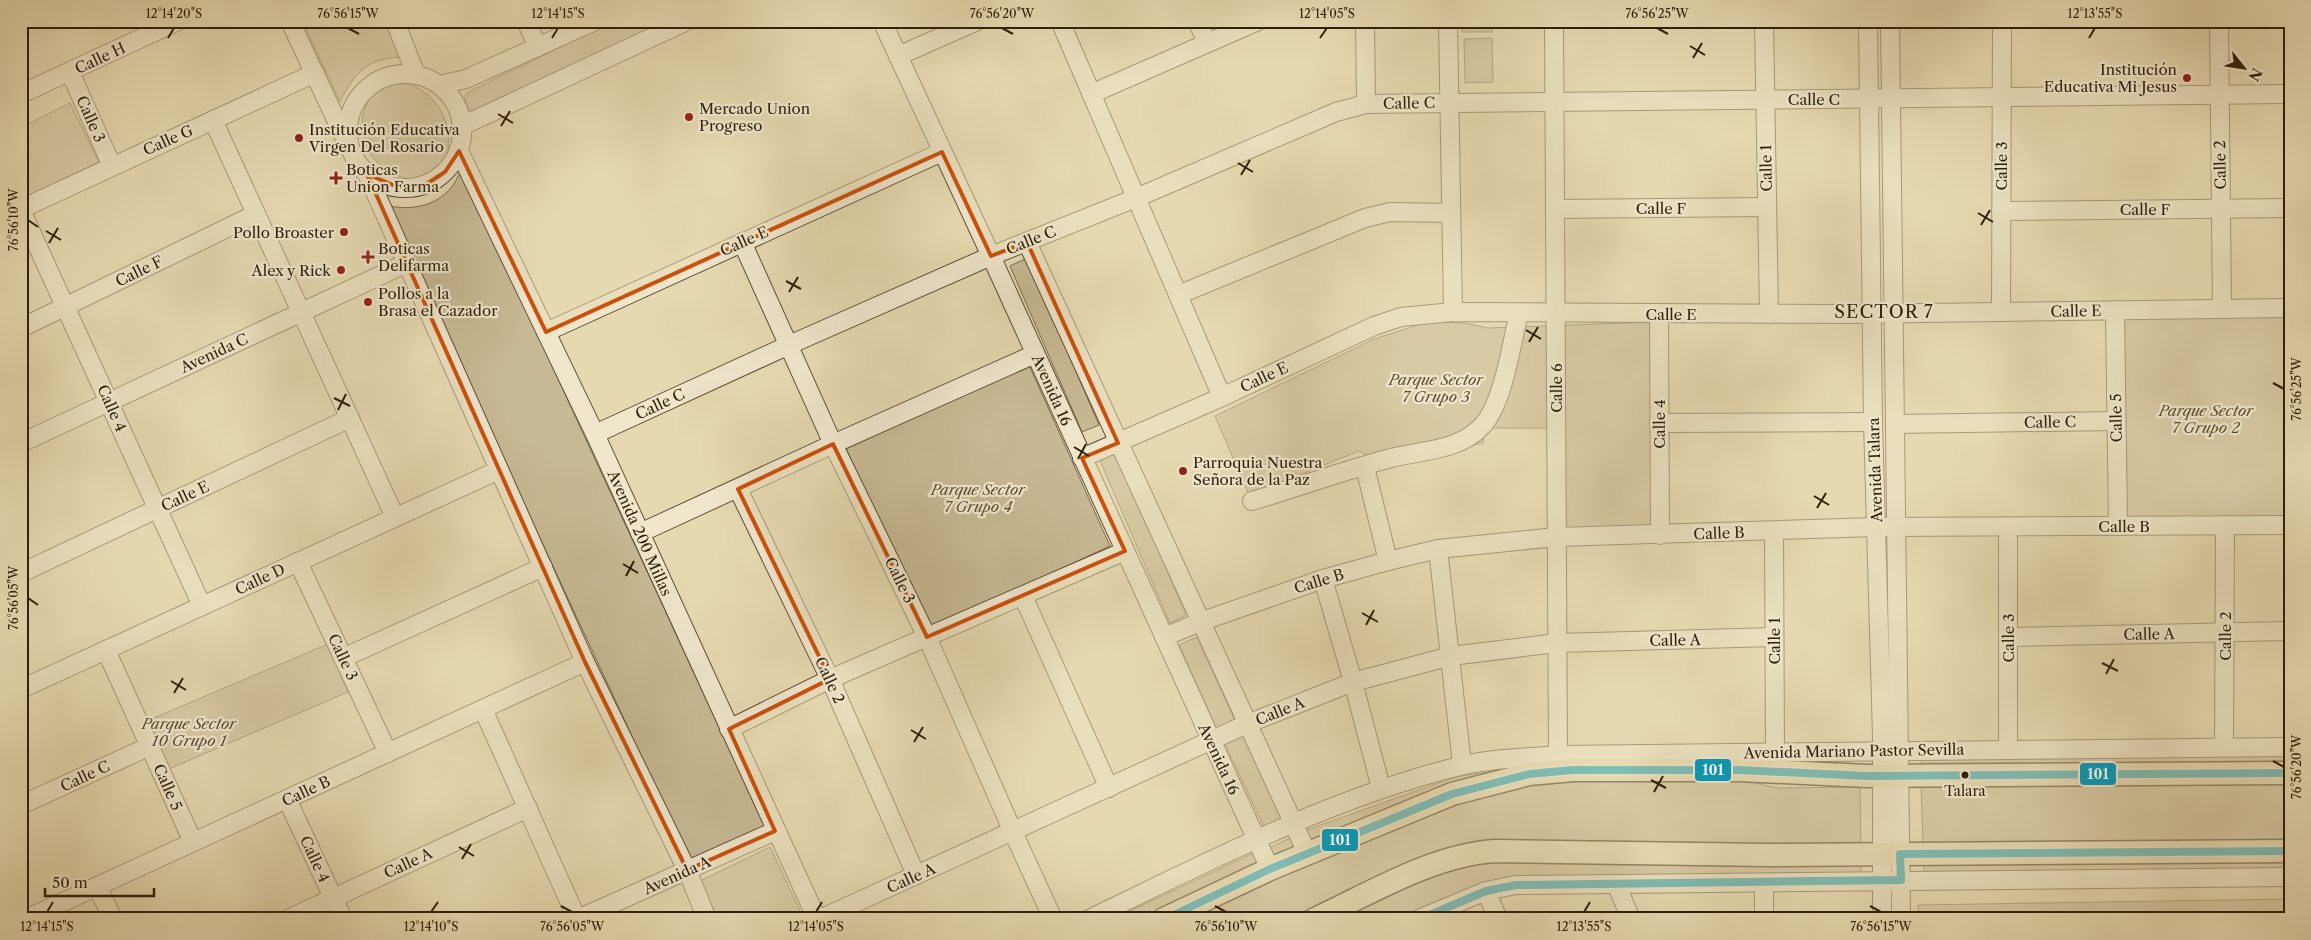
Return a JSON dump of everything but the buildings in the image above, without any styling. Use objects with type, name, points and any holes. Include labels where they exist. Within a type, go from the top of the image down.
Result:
[{"type":"main road","name":"Avenida Mariano Pastor Sevilla","points":[[1164,919],[1270,870],[1452,794],[1529,774],[1573,770],[1738,770],[1891,776],[2290,773]]},
{"type":"main road","points":[[1315,919],[1424,868],[1476,852],[1891,854],[2290,851]]},
{"type":"street","name":"Calle H","points":[[21,94],[178,21]]},
{"type":"street","points":[[290,21],[352,154],[367,174],[585,662],[687,870],[708,919]]},
{"type":"street","points":[[394,21],[416,75]]},
{"type":"street","points":[[526,21],[538,47]]},
{"type":"street","points":[[439,85],[466,79],[595,21]]},
{"type":"street","points":[[462,126],[687,21]]},
{"type":"street","name":"Avenida 16","points":[[882,21],[1270,870]]},
{"type":"street","points":[[898,56],[977,21]]},
{"type":"street","points":[[1060,21],[1222,397]]},
{"type":"street","points":[[1197,21],[1207,42]]},
{"type":"street","points":[[1091,94],[1258,21]]},
{"type":"street","points":[[1365,21],[1366,104]]},
{"type":"street","points":[[1448,21],[1453,312]]},
{"type":"street","name":"Calle 6","points":[[1554,21],[1558,754]]},
{"type":"street","name":"Calle 1","points":[[1764,21],[1769,314]]},
{"type":"street","name":"Avenida Talara","points":[[1868,21],[1873,422],[1882,751],[1891,776]]},
{"type":"street","name":"Avenida Talara","points":[[1882,919],[1882,880],[1891,854],[1891,776],[1900,750],[1890,21]]},
{"type":"street","name":"Calle 3","points":[[2001,312],[2002,21]]},
{"type":"street","name":"Calle 2","points":[[2219,21],[2222,309]]},
{"type":"street","name":"Calle 3","points":[[70,72],[112,166]]},
{"type":"street","name":"Calle G","points":[[21,209],[315,73]]},
{"type":"street","points":[[352,154],[348,130],[350,117],[361,95],[370,86],[386,78],[404,74],[416,75],[439,85],[455,103],[462,126],[459,151],[445,172],[425,185],[400,188],[382,184],[367,174]]},
{"type":"street","name":"Calle C","points":[[595,434],[789,345],[991,256],[1136,198],[1336,112],[1366,104],[2290,94]]},
{"type":"street","points":[[213,120],[395,518]]},
{"type":"street","name":"Avenida 200 Millas","points":[[459,151],[595,434],[775,831],[817,919]]},
{"type":"street","name":"Calle E","points":[[546,332],[942,152]]},
{"type":"street","name":"Calle F","points":[[1555,209],[1767,207]]},
{"type":"street","name":"Calle F","points":[[2001,211],[2290,208]]},
{"type":"street","name":"Calle 4","points":[[21,209],[202,606]]},
{"type":"street","points":[[1178,295],[1365,218],[1390,212],[1451,213]]},
{"type":"street","name":"Calle F","points":[[21,328],[256,214]]},
{"type":"street","name":"Calle 3","points":[[742,242],[833,444],[927,637],[1013,832],[1054,919]]},
{"type":"street","points":[[1028,242],[1307,854]]},
{"type":"street","name":"Avenida C","points":[[21,443],[407,263]]},
{"type":"street","name":"Calle E","points":[[1082,458],[1222,397],[1374,326],[1401,317],[1453,312],[1520,314],[1873,314],[2290,308]]},
{"type":"street","name":"Calle 5","points":[[2115,310],[2118,526]]},
{"type":"street","points":[[1252,501],[1392,458],[1436,450],[1471,436],[1484,424],[1502,387],[1520,314]]},
{"type":"street","name":"Calle 4","points":[[1658,314],[1660,535]]},
{"type":"street","points":[[640,533],[1035,354]]},
{"type":"street","name":"Calle E","points":[[21,573],[350,418]]},
{"type":"street","name":"Calle C","points":[[1895,424],[2116,421]]},
{"type":"street","points":[[1659,423],[1873,422]]},
{"type":"street","points":[[1365,467],[1388,561]]},
{"type":"street","name":"Calle D","points":[[21,689],[499,470]]},
{"type":"street","name":"Calle 2","points":[[738,489],[830,679],[916,875]]},
{"type":"street","name":"Calle 2","points":[[2224,747],[2225,525]]},
{"type":"street","name":"Calle B","points":[[1164,637],[1200,622],[1323,579],[1388,561],[1438,549],[1557,537],[1877,527],[2290,525]]},
{"type":"street","name":"Calle 3","points":[[2008,527],[2008,749]]},
{"type":"street","name":"Calle 1","points":[[1774,531],[1775,752]]},
{"type":"street","points":[[1438,549],[1462,766]]},
{"type":"street","points":[[729,729],[830,679],[1125,551]]},
{"type":"street","name":"Calle 3","points":[[298,562],[388,753]]},
{"type":"street","points":[[343,658],[542,567]]},
{"type":"street","points":[[1323,579],[1381,788]]},
{"type":"street","points":[[1023,596],[1109,788]]},
{"type":"street","name":"Calle A","points":[[2008,637],[2290,630]]},
{"type":"street","name":"Calle A","points":[[820,919],[1248,724],[1353,682],[1451,656],[1557,643],[1774,637]]},
{"type":"street","name":"Calle 5","points":[[106,650],[193,842]]},
{"type":"street","name":"Calle B","points":[[26,919],[585,662]]},
{"type":"street","points":[[483,709],[578,919]]},
{"type":"street","name":"Calle C","points":[[21,805],[150,746]]},
{"type":"street","name":"Avenida Mariano Pastor Sevilla","points":[[1089,919],[1256,839],[1381,788],[1462,766],[1558,754],[2290,747]]},
{"type":"street","name":"Calle 4","points":[[287,799],[343,919]]},
{"type":"street","name":"Calle A","points":[[288,919],[528,808]]},
{"type":"street","name":"Avenida A","points":[[578,919],[775,831]]},
{"type":"street","name":"Avenida Talara","points":[[1891,854],[1901,880],[1901,919]]},
{"type":"street","points":[[1419,919],[1486,891],[1516,885],[2290,877]]},
{"type":"street","points":[[1764,883],[1764,919]]},
{"type":"street","points":[[1616,884],[1631,919]]},
{"type":"street","points":[[98,886],[113,919]]},
{"type":"street","points":[[1486,891],[1498,919]]},
{"type":"highlighted area","points":[[459,151],[546,332],[942,152],[991,256],[1027,242],[1118,443],[1082,458],[1125,551],[927,637],[833,444],[738,489],[830,679],[729,729],[775,831],[687,870],[585,662],[367,174],[400,188],[425,185],[445,172]]},
{"type":"green space","points":[[302,21],[392,21],[408,57],[384,59],[366,67],[352,81],[340,102]]},
{"type":"green space","points":[[614,21],[669,21],[477,112],[466,104],[465,96],[468,92]]},
{"type":"green space","points":[[1462,21],[1492,21],[1492,32],[1462,32]]},
{"type":"green space","points":[[1492,38],[1493,82],[1465,83],[1464,39]]},
{"type":"green space","points":[[397,81],[420,89],[429,96],[443,115],[447,126],[449,137],[446,159],[439,170],[426,179],[412,180],[388,171],[378,163],[370,152],[365,140],[362,127],[367,103],[374,93],[384,85]]},
{"type":"green space","points":[[70,103],[99,162],[21,199],[21,115],[26,125]]},
{"type":"green space","points":[[461,169],[766,829],[691,863],[385,205],[409,208],[431,203],[449,190],[456,181]]},
{"type":"green space","points":[[1027,258],[1099,425],[1082,432],[1010,266]]},
{"type":"green space","name":"Parque Sector 7 Grupo 2","points":[[2290,317],[2290,518],[2123,520],[2122,319]]},
{"type":"green space","name":"Parque Sector 7 Grupo 3","points":[[1428,322],[1465,323],[1487,328],[1654,322],[1653,526],[1561,530],[1560,428],[1485,428],[1483,443],[1387,464],[1359,451],[1249,495],[1215,416],[1374,339]]},
{"type":"green space","name":"Parque Sector 7 Grupo 4","points":[[1029,365],[1110,546],[931,629],[846,449]]},
{"type":"green space","points":[[1115,449],[1186,615],[1170,623],[1098,456]]},
{"type":"green space","points":[[1197,637],[1235,721],[1217,729],[1179,645]]},
{"type":"green space","name":"Parque Sector 10 Grupo 1","points":[[328,644],[348,692],[169,769],[149,720]]},
{"type":"green space","points":[[1243,733],[1282,818],[1264,827],[1224,742]]},
{"type":"green space","points":[[2290,753],[2290,764],[1922,769],[1921,755]]},
{"type":"green space","points":[[1553,762],[1309,846],[1304,831],[1455,777]]},
{"type":"green space","points":[[1732,778],[1778,788],[1860,787],[1861,844],[1435,857],[1285,919],[1187,919],[1315,861],[1493,791],[1556,781]]},
{"type":"green space","points":[[2290,783],[2290,840],[1923,843],[1921,785]]},
{"type":"green space","points":[[1293,837],[1298,849],[1274,860],[1268,848]]},
{"type":"green space","points":[[770,847],[804,919],[718,919],[700,881]]},
{"type":"green space","points":[[1258,851],[1264,865],[1148,919],[1113,919]]},
{"type":"green space","points":[[2290,856],[2290,871],[1924,876],[1924,859]]},
{"type":"green space","points":[[1500,860],[1861,861],[1861,876],[1599,877],[1436,905],[1402,919],[1324,919],[1453,868]]},
{"type":"green space","points":[[2290,899],[2290,919],[1918,919],[1918,905]]},
{"type":"transit line","name":"101","points":[[1165,919],[1270,869],[1452,794],[1529,774],[1573,770],[1738,770],[1867,776],[2290,773]]},
{"type":"transit line","name":"101","points":[[1420,919],[1486,891],[1516,885],[1901,880],[1900,854],[2290,851]]},
{"type":"place","name":"Institución Educativa Mi Jesus","points":[[2187,78]]},
{"type":"place","name":"Mercado Union Progreso","points":[[689,117]]},
{"type":"place","name":"Institución Educativa Virgen Del Rosario","points":[[299,138]]},
{"type":"place","name":"Boticas Union Farma","points":[[336,178]]},
{"type":"place","name":"Pollo Broaster","points":[[344,232]]},
{"type":"place","name":"Boticas Delifarma","points":[[368,257]]},
{"type":"place","name":"Alex y Rick","points":[[341,270]]},
{"type":"place","name":"Pollos a la Brasa el Cazador","points":[[368,302]]},
{"type":"place","name":"Parroquia Nuestra Señora de la Paz","points":[[1183,471]]},
{"type":"place","name":"Talara","points":[[1965,775]]},
{"type":"district","name":"SECTOR 7","points":[[1884,312]]}]
